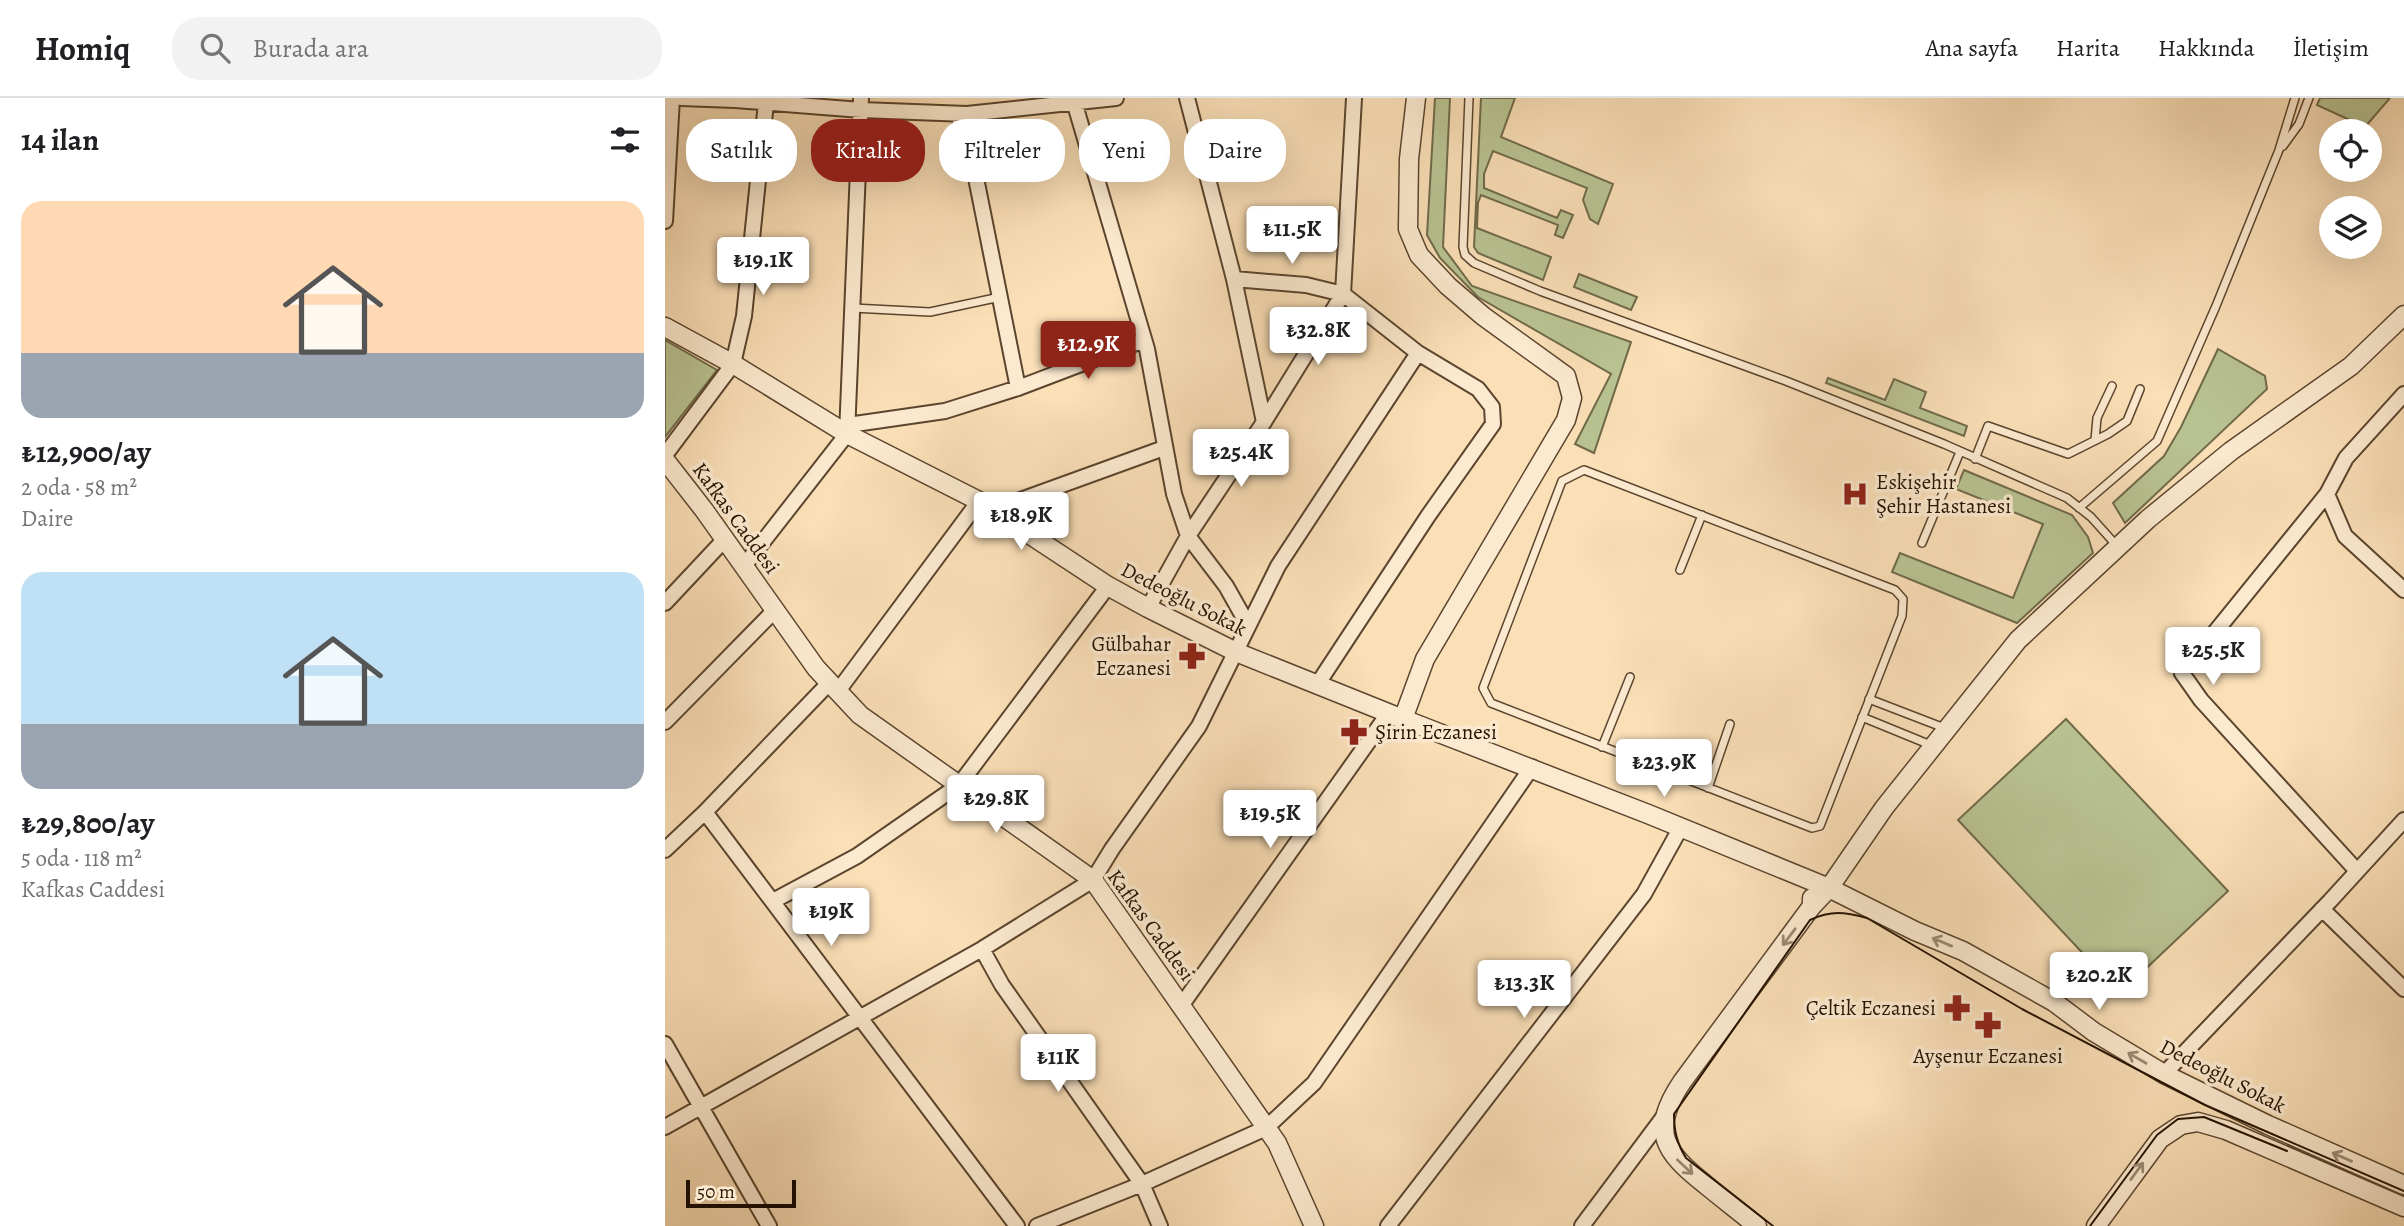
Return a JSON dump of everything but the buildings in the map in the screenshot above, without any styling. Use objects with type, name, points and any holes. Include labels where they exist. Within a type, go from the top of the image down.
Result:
[{"type":"street","points":[[665,221],[672,98]]},
{"type":"street","points":[[681,98],[735,99],[766,103],[861,104],[958,114],[1117,98]]},
{"type":"street","points":[[1187,98],[1234,279],[1264,422]]},
{"type":"street","points":[[1149,608],[1188,536],[1264,422],[1343,294],[1354,98]]},
{"type":"street","points":[[1181,1006],[1396,716],[1425,659],[1451,620],[1566,420],[1572,398],[1566,376],[1483,316],[1448,286],[1419,255],[1408,229],[1409,159],[1416,98]]},
{"type":"street","points":[[1073,101],[1144,340],[1174,494],[1188,536],[1226,586],[1248,625]]},
{"type":"street","points":[[665,457],[733,363],[744,316],[766,103]]},
{"type":"street","points":[[744,566],[847,429],[861,104]]},
{"type":"street","points":[[958,114],[972,158],[1019,388]]},
{"type":"street","points":[[1234,279],[1306,285],[1343,294],[1418,353],[1478,389],[1492,407],[1493,424],[1428,516],[1317,685]]},
{"type":"street","points":[[1753,1225],[1679,1164],[1669,1149],[1665,1138],[1665,1115],[1682,1082],[1812,906],[1829,888],[1884,807],[2018,640],[2148,519],[2231,451],[2351,366],[2404,315]]},
{"type":"street","name":"Dedeoğlu Sokak","points":[[665,327],[986,506],[1108,586],[1236,652],[1829,888],[1915,931],[1963,951],[2054,1002],[2094,1032],[2164,1074],[2268,1125],[2404,1185]]},
{"type":"street","points":[[847,429],[944,411],[1019,388],[1144,340]]},
{"type":"street","points":[[665,1127],[982,949],[1093,880],[1199,726],[1278,566],[1418,353]]},
{"type":"street","points":[[2357,871],[2201,700],[2182,673],[2327,494],[2346,458],[2404,394]]},
{"type":"street","points":[[665,850],[834,687],[986,506],[1164,448]]},
{"type":"street","name":"Kafkas Caddesi","points":[[665,457],[816,668],[860,715],[1093,880],[1277,1143],[1314,1226]]},
{"type":"street","points":[[2327,494],[2345,536],[2404,590]]},
{"type":"street","points":[[665,603],[725,539]]},
{"type":"street","points":[[773,901],[857,856],[959,785],[1108,586]]},
{"type":"street","points":[[665,722],[775,610]]},
{"type":"street","points":[[1037,1226],[1142,1184],[1266,1128],[1314,1083],[1532,768]]},
{"type":"street","points":[[705,812],[1017,1226]]},
{"type":"street","points":[[2164,1074],[2404,820]]},
{"type":"street","points":[[1388,1226],[1644,894],[1681,827]]},
{"type":"street","points":[[1805,878],[1812,891],[1812,906]]},
{"type":"street","points":[[2322,909],[2404,989]]},
{"type":"street","points":[[982,949],[1002,985],[1142,1184],[1160,1226]]},
{"type":"street","points":[[665,1044],[769,1226]]},
{"type":"street","points":[[1582,1226],[1665,1115]]},
{"type":"street","points":[[2096,1226],[2160,1139],[2181,1125],[2198,1122],[2226,1130],[2404,1207]]},
{"type":"lane","points":[[1469,98],[1463,247],[1465,255],[1473,263],[1540,291],[1786,381],[2067,498],[2091,517],[2117,547]]},
{"type":"lane","points":[[2080,508],[2157,441],[2216,306],[2279,150],[2295,98]]},
{"type":"lane","points":[[2279,150],[2299,124],[2309,98]]},
{"type":"lane","points":[[852,308],[930,312],[1000,297]]},
{"type":"lane","points":[[2095,440],[2097,418],[2112,386]]},
{"type":"lane","points":[[1975,459],[1989,426],[2068,454],[2127,421],[2140,389]]},
{"type":"lane","points":[[1922,543],[1960,452]]},
{"type":"lane","points":[[1584,470],[1702,515],[1895,590],[1903,598],[1902,616],[1820,826],[1812,828],[1491,703],[1483,688],[1562,481],[1584,470]]},
{"type":"lane","points":[[1680,570],[1702,515]]},
{"type":"lane","points":[[1602,747],[1630,677]]},
{"type":"lane","points":[[1870,699],[1947,729]]},
{"type":"lane","points":[[1862,717],[1933,746]]},
{"type":"lane","points":[[1708,788],[1730,724]]},
{"type":"green space","points":[[1435,98],[1450,98],[1443,247],[1472,286],[1631,342],[1594,453],[1575,444],[1611,374],[1478,297],[1440,258],[1427,235]]},
{"type":"green space","points":[[1481,98],[1515,98],[1501,137],[1613,184],[1598,224],[1590,219],[1583,200],[1587,188],[1493,151],[1484,174],[1484,188],[1557,218],[1561,210],[1573,215],[1563,238],[1555,235],[1558,225],[1481,195],[1477,228],[1551,257],[1543,280],[1478,253],[1474,247]]},
{"type":"green space","points":[[2320,98],[2390,98],[2372,119],[2348,119],[2317,105]]},
{"type":"green space","points":[[1579,274],[1637,297],[1631,310],[1574,287]]},
{"type":"green space","points":[[665,340],[717,370],[665,437]]},
{"type":"green space","points":[[2218,349],[2265,376],[2267,389],[2125,523],[2113,503],[2164,456],[2181,427]]},
{"type":"green space","points":[[1828,378],[1885,400],[1894,379],[1926,392],[1920,408],[1967,426],[1964,436],[1826,383]]},
{"type":"green space","points":[[1964,470],[2072,515],[2088,537],[2093,553],[2017,623],[1892,572],[1900,553],[2013,598],[2043,524],[1956,489]]},
{"type":"green space","points":[[2066,719],[2228,891],[2120,993],[1958,820]]},
{"type":"tram line","points":[[1773,1226],[1686,1158],[1677,1137],[1674,1114],[1810,920],[1838,913],[1867,918],[2022,1009],[2205,1105],[2404,1191]]},
{"type":"tram line","points":[[2090,1226],[2157,1135],[2178,1119],[2204,1117],[2287,1151]]},
{"type":"place","name":"Eskişehir Şehir Hastanesi","points":[[1855,494]]},
{"type":"place","name":"Gülbahar Eczanesi","points":[[1192,656]]},
{"type":"place","name":"Şirin Eczanesi","points":[[1354,732]]},
{"type":"place","name":"Çeltik Eczanesi","points":[[1957,1008]]},
{"type":"place","name":"Ayşenur Eczanesi","points":[[1988,1025]]}]
